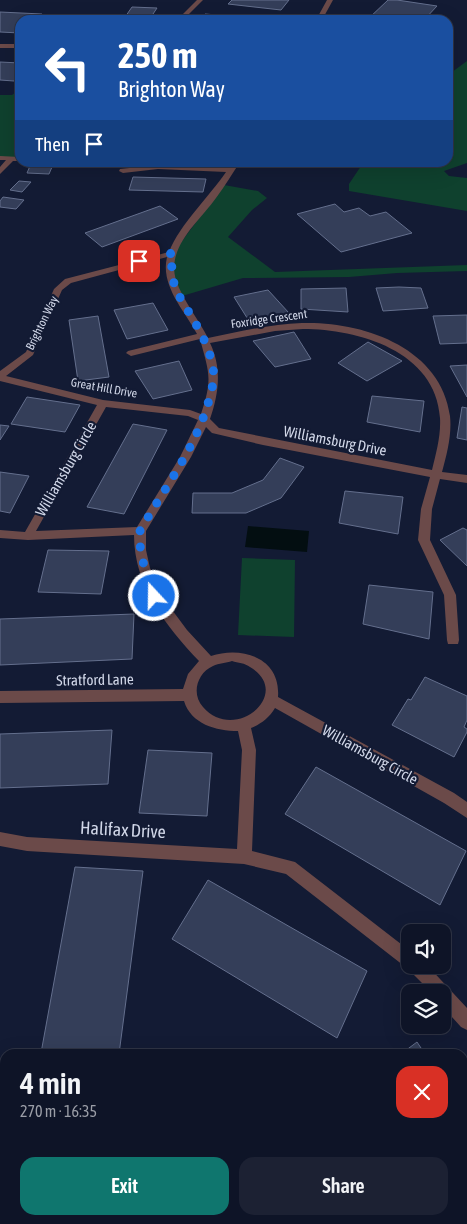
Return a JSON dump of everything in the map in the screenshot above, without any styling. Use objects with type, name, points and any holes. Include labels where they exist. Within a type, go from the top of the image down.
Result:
[{"type":"street","points":[[185,15],[200,0]]},
{"type":"street","points":[[322,15],[330,0]]},
{"type":"street","points":[[0,46],[15,46]]},
{"type":"street","points":[[0,158],[15,159]]},
{"type":"street","points":[[0,172],[11,159]]},
{"type":"street","points":[[123,171],[196,167]]},
{"type":"street","points":[[208,662],[184,637],[154,596],[145,570],[139,542],[140,531],[195,441],[204,419],[214,379],[210,357],[203,339],[180,298],[170,271],[173,253],[183,234],[233,167]]},
{"type":"street","name":"Brighton Way","points":[[0,377],[30,353],[58,289],[68,281],[173,253]]},
{"type":"street","name":"Foxridge Crescent","points":[[203,339],[274,329],[316,326],[352,329],[384,341],[418,361],[438,389],[445,416],[444,442],[424,542],[450,595],[453,640]]},
{"type":"street","points":[[131,353],[203,339]]},
{"type":"street","name":"Great Hill Drive","points":[[0,377],[103,403],[190,413],[204,419]]},
{"type":"street","name":"Williamsburg Circle","points":[[28,536],[103,403]]},
{"type":"street","name":"Williamsburg Drive","points":[[204,419],[216,431],[254,440],[436,475],[467,479]]},
{"type":"street","points":[[0,534],[28,536],[140,531]]},
{"type":"street","points":[[232,656],[255,663],[270,679],[272,700],[261,716],[243,725],[225,726],[208,720],[196,709],[190,695],[191,682],[198,671],[208,662],[232,656]]},
{"type":"street","name":"Stratford Lane","points":[[0,697],[190,695]]},
{"type":"street","name":"Williamsburg Circle","points":[[272,700],[440,793],[467,811]]},
{"type":"street","points":[[243,725],[250,750],[244,857],[290,867],[401,954]]},
{"type":"street","name":"Halifax Drive","points":[[0,839],[27,844],[244,857]]},
{"type":"street","points":[[424,974],[433,984]]},
{"type":"street","points":[[451,1003],[467,1021]]},
{"type":"green space","points":[[467,61],[467,163],[444,171],[449,176],[467,178],[467,211],[349,191],[349,184],[360,167],[453,167],[453,71]]},
{"type":"green space","points":[[15,93],[15,158],[0,157],[0,95],[12,95]]},
{"type":"green space","points":[[224,185],[258,191],[267,198],[252,210],[228,237],[275,272],[467,265],[467,271],[397,273],[349,277],[243,278],[182,296],[170,278],[176,249]]},
{"type":"green space","points":[[242,558],[295,560],[294,637],[238,635]]},
{"type":"shaded area","points":[[248,526],[309,531],[307,552],[245,547]]},
{"type":"building","points":[[232,0],[289,0],[281,10],[228,4]]},
{"type":"building","points":[[388,0],[437,6],[429,15],[372,15]]},
{"type":"building","points":[[132,7],[157,8],[152,15],[126,15]]},
{"type":"building","points":[[0,12],[42,14],[15,15],[15,33],[0,32]]},
{"type":"building","points":[[0,62],[15,63],[14,81],[0,80]]},
{"type":"building","points":[[30,167],[52,167],[49,174],[27,173]]},
{"type":"building","points":[[133,177],[206,179],[203,192],[129,190]]},
{"type":"building","points":[[19,181],[31,182],[22,192],[10,190]]},
{"type":"building","points":[[3,197],[24,200],[16,209],[0,207],[0,201]]},
{"type":"building","points":[[335,204],[344,212],[359,208],[370,216],[386,212],[412,233],[341,252],[297,214]]},
{"type":"building","points":[[160,206],[178,219],[102,247],[85,233]]},
{"type":"building","points":[[346,288],[348,312],[301,309],[301,289]]},
{"type":"building","points":[[376,288],[421,288],[428,308],[383,311]]},
{"type":"building","points":[[268,290],[289,313],[249,321],[234,297]]},
{"type":"building","points":[[153,303],[168,330],[127,339],[114,310]]},
{"type":"building","points":[[467,315],[467,343],[440,344],[433,316]]},
{"type":"building","points":[[98,316],[109,377],[78,381],[69,320]]},
{"type":"building","points":[[294,332],[311,359],[275,367],[253,341]]},
{"type":"building","points":[[368,342],[402,361],[367,381],[338,363]]},
{"type":"building","points":[[179,361],[192,390],[153,399],[135,371]]},
{"type":"building","points":[[467,365],[467,397],[450,366]]},
{"type":"building","points":[[372,396],[424,401],[420,432],[367,422]]},
{"type":"building","points":[[27,397],[80,405],[65,432],[11,424]]},
{"type":"building","points":[[462,407],[467,408],[467,440],[457,438]]},
{"type":"building","points":[[133,424],[167,430],[124,514],[87,507]]},
{"type":"building","points":[[0,425],[9,426],[0,440]]},
{"type":"building","points":[[280,458],[304,467],[281,498],[246,513],[192,513],[193,493],[232,493],[263,480]]},
{"type":"building","points":[[0,472],[29,476],[10,513],[0,511]]},
{"type":"building","points":[[345,491],[403,497],[398,534],[339,523]]},
{"type":"building","points":[[463,528],[467,530],[467,566],[440,540]]},
{"type":"building","points":[[48,550],[109,551],[101,594],[38,592]]},
{"type":"building","points":[[369,585],[433,592],[429,639],[363,624]]},
{"type":"building","points":[[134,614],[132,659],[0,665],[0,619]]},
{"type":"building","points":[[425,677],[467,696],[467,720],[464,727],[467,729],[467,732],[454,757],[392,725],[408,699],[411,700]]},
{"type":"building","points":[[112,730],[108,784],[0,788],[0,734]]},
{"type":"building","points":[[148,750],[212,753],[207,816],[139,813]]},
{"type":"building","points":[[316,767],[466,851],[440,905],[285,814]]},
{"type":"building","points":[[75,867],[143,871],[120,1049],[42,1049]]},
{"type":"building","points":[[208,880],[367,971],[337,1038],[172,939]]},
{"type":"building","points":[[417,1042],[422,1049],[408,1049]]},
{"type":"route","points":[[139,261],[173,253],[170,271],[180,298],[200,330],[210,357],[214,379],[208,406],[195,441],[140,531],[139,542],[145,570],[154,596]]}]
